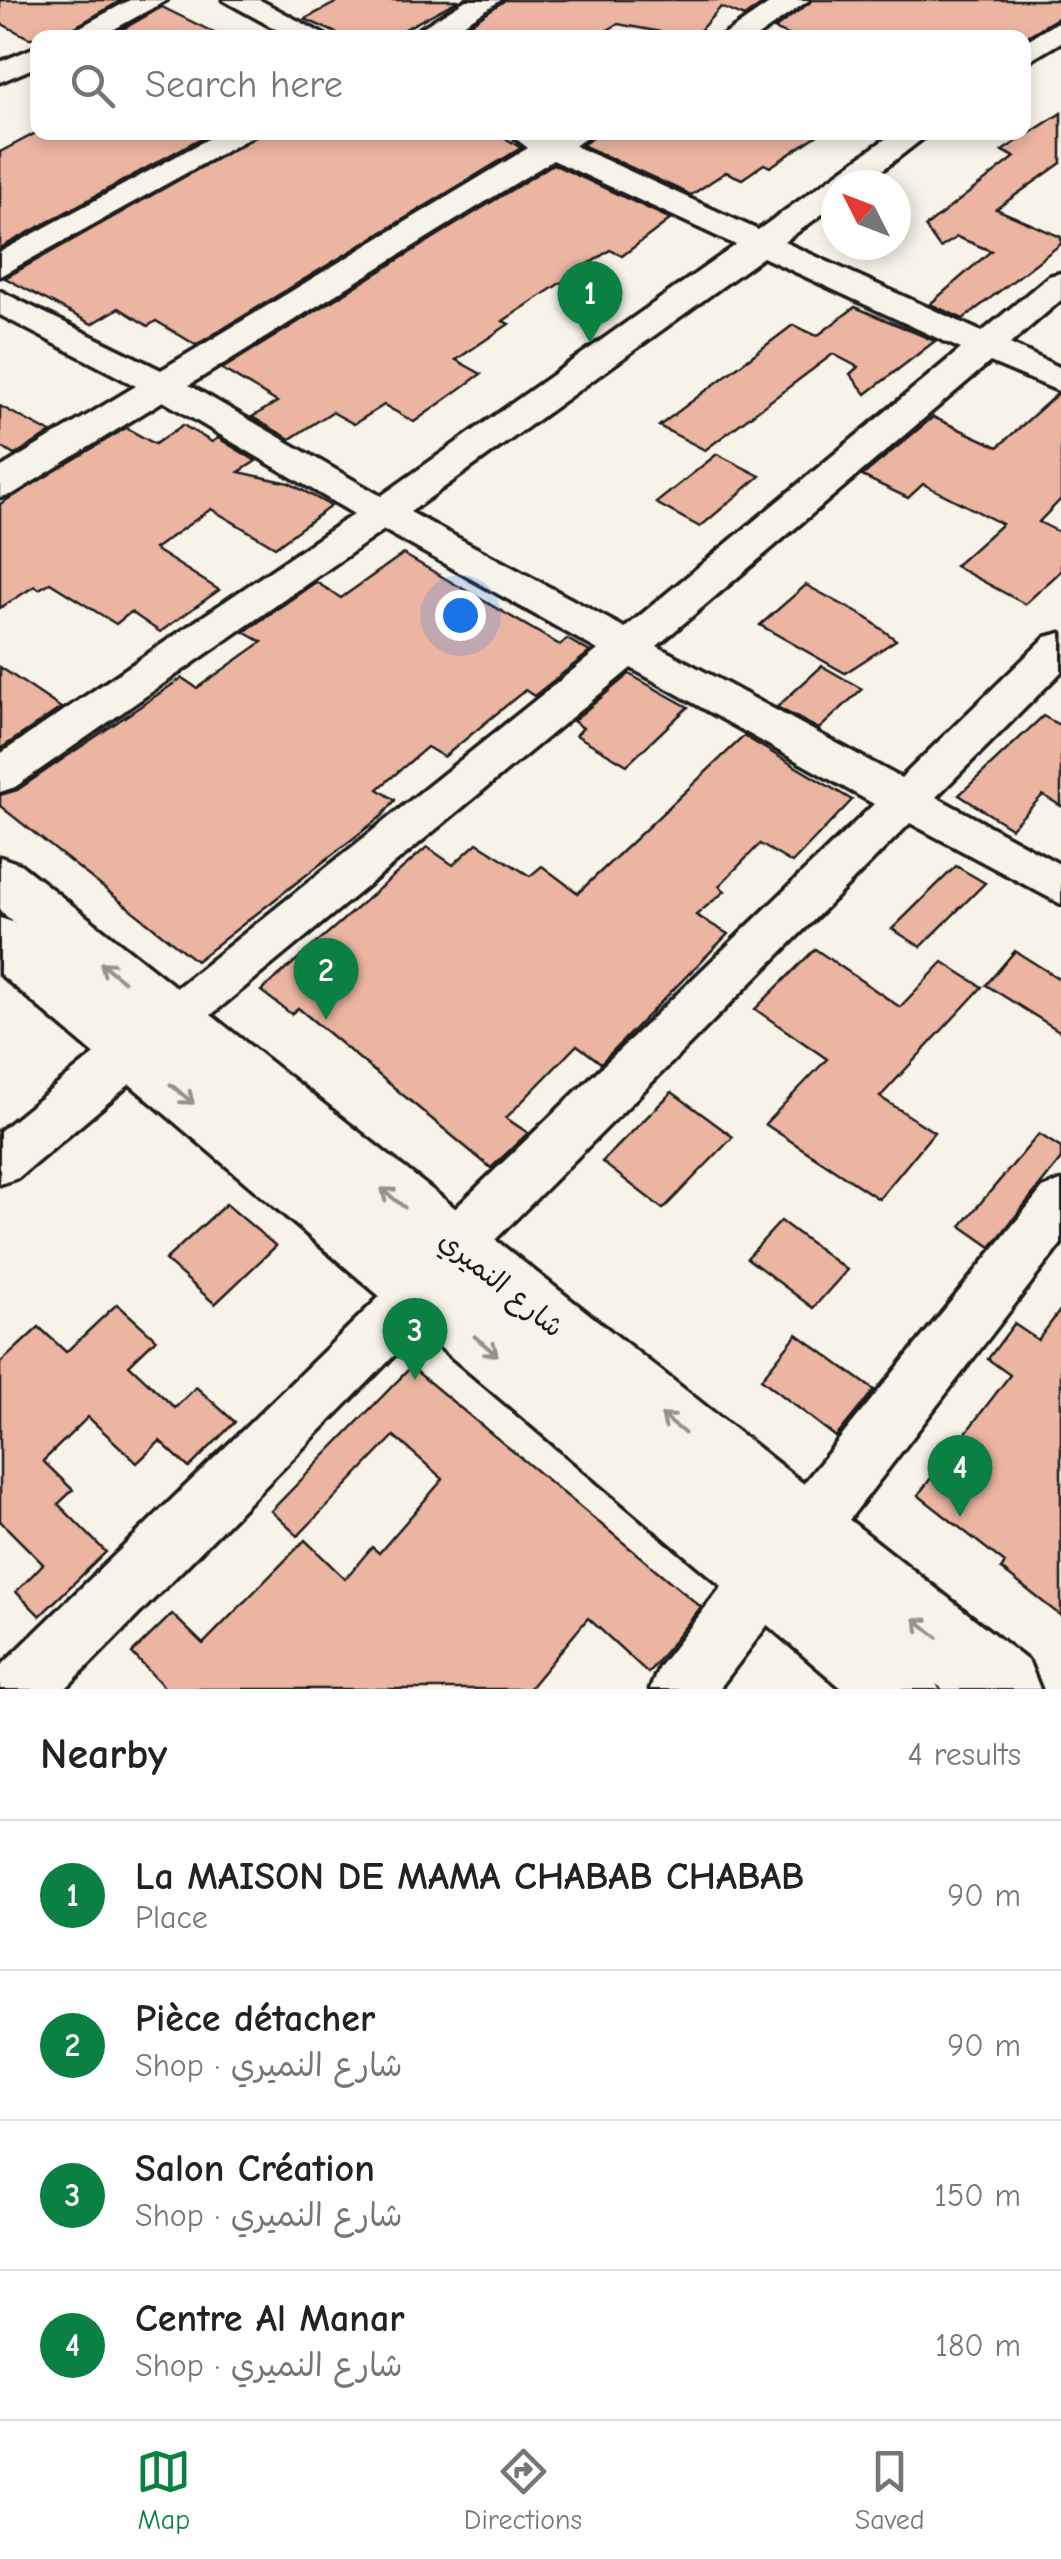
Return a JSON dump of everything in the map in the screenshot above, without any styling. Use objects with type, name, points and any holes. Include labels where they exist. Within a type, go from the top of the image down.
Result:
[{"type":"main road","name":"شارع النميري","points":[[0,879],[152,1036],[785,1554],[1002,1689]]},
{"type":"main road","name":"شارع النميري","points":[[0,941],[152,1036]]},
{"type":"main road","name":"شارع النميري","points":[[785,1554],[901,1689]]},
{"type":"street","points":[[91,30],[153,0]]},
{"type":"street","points":[[237,0],[299,30]]},
{"type":"street","points":[[433,30],[487,0]]},
{"type":"street","points":[[747,30],[795,0]]},
{"type":"street","points":[[1031,51],[1061,29]]},
{"type":"street","points":[[0,73],[30,59]]},
{"type":"street","points":[[0,266],[230,140]]},
{"type":"street","points":[[0,485],[565,140],[760,244],[1061,381]]},
{"type":"street","points":[[863,170],[905,140]]},
{"type":"street","points":[[0,776],[382,513],[821,201]]},
{"type":"street","points":[[0,1162],[628,649],[1061,282]]},
{"type":"street","points":[[0,301],[160,384],[382,513],[1061,886]]},
{"type":"street","points":[[22,1689],[1061,646]]},
{"type":"street","points":[[681,1689],[1061,1204]]},
{"type":"building","points":[[0,0],[122,0],[70,30],[30,30],[30,38],[0,23]]},
{"type":"building","points":[[341,0],[459,0],[403,30],[329,30],[305,19]]},
{"type":"building","points":[[505,0],[768,0],[744,17],[721,7],[700,30],[650,30],[618,24],[608,30],[461,30]]},
{"type":"building","points":[[813,0],[1061,0],[1061,16],[1031,34],[1031,30],[774,29]]},
{"type":"building","points":[[162,7],[209,30],[121,30]]},
{"type":"building","points":[[1061,113],[1061,163],[996,209],[1061,237],[1061,244],[963,319],[930,304],[991,251],[957,237],[940,248],[925,227],[1015,157],[1002,151],[1019,140],[1031,140],[1031,132]]},
{"type":"building","points":[[30,136],[30,140],[197,140],[0,248],[0,152]]},
{"type":"building","points":[[250,140],[508,140],[521,148],[196,345],[156,321],[148,326],[119,308],[92,324],[5,278]]},
{"type":"building","points":[[589,140],[810,140],[770,167],[764,164],[742,179],[726,172],[691,195],[582,145]]},
{"type":"building","points":[[553,164],[671,219],[622,256],[610,250],[503,321],[509,324],[456,360],[481,374],[414,422],[384,405],[354,424],[332,412],[290,439],[252,417],[277,402],[222,369]]},
{"type":"building","points":[[855,307],[935,341],[866,394],[850,374],[858,367],[833,354],[705,450],[659,426],[793,325],[817,336]]},
{"type":"building","points":[[1057,394],[1061,396],[1061,499],[1039,522],[1061,533],[1061,571],[1025,604],[955,566],[1002,524],[923,484],[908,498],[862,476],[933,417],[998,447]]},
{"type":"building","points":[[0,406],[51,433],[14,455],[0,446]]},
{"type":"building","points":[[183,425],[212,442],[218,438],[256,461],[239,472],[289,483],[331,506],[275,547],[211,509],[154,549],[219,590],[160,632],[131,612],[116,624],[50,583],[39,589],[35,586],[0,608],[0,504],[126,428],[155,444]]},
{"type":"building","points":[[717,454],[760,476],[700,527],[656,503]]},
{"type":"building","points":[[403,554],[560,645],[567,639],[590,652],[534,696],[525,690],[444,757],[427,747],[378,789],[395,800],[382,816],[196,961],[0,806],[0,795],[17,790],[182,678],[197,688],[262,642],[244,632],[316,582],[341,598]]},
{"type":"building","points":[[806,585],[867,618],[896,640],[845,673],[760,625]]},
{"type":"building","points":[[822,666],[862,689],[819,729],[777,707]]},
{"type":"building","points":[[0,667],[61,708],[0,749]]},
{"type":"building","points":[[629,674],[688,707],[627,765],[576,735],[583,728],[573,721]]},
{"type":"building","points":[[1043,716],[1061,726],[1061,806],[1043,795],[1011,828],[959,795]]},
{"type":"building","points":[[744,736],[852,800],[792,863],[760,844],[719,886],[725,891],[696,915],[728,934],[601,1063],[577,1045],[506,1118],[528,1133],[491,1168],[298,1008],[291,1014],[261,991],[427,847],[453,865],[477,843],[530,876],[542,866],[578,893]]},
{"type":"building","points":[[956,866],[985,883],[921,947],[892,929]]},
{"type":"building","points":[[815,949],[900,1007],[943,962],[982,987],[880,1097],[934,1132],[879,1199],[765,1124],[827,1059],[755,1009]]},
{"type":"building","points":[[1015,951],[1061,980],[1061,1032],[986,985]]},
{"type":"building","points":[[672,1092],[733,1137],[663,1209],[602,1162]]},
{"type":"building","points":[[1039,1134],[1061,1148],[1061,1159],[991,1247],[961,1226]]},
{"type":"building","points":[[226,1204],[276,1246],[215,1304],[165,1260]]},
{"type":"building","points":[[781,1221],[847,1270],[813,1308],[747,1258]]},
{"type":"building","points":[[117,1304],[156,1339],[129,1365],[175,1408],[196,1387],[235,1422],[189,1468],[160,1441],[137,1463],[88,1417],[43,1461],[73,1490],[58,1504],[106,1552],[40,1616],[16,1592],[43,1564],[0,1521],[0,1363],[39,1327],[66,1352]]},
{"type":"building","points":[[1061,1309],[1061,1616],[1001,1569],[1005,1563],[918,1495],[1010,1375],[988,1359],[1014,1324],[1038,1340]]},
{"type":"building","points":[[797,1334],[874,1390],[836,1437],[761,1379]]},
{"type":"building","points":[[411,1367],[701,1607],[648,1673],[588,1618],[529,1689],[166,1689],[132,1653],[172,1614],[203,1644],[305,1540],[345,1579],[372,1547],[379,1553],[443,1479],[394,1436],[298,1536],[271,1511]]},
{"type":"place","name":"La MAISON DE MAMA CHABAB CHABAB","points":[[590,343]]},
{"type":"place","name":"Pièce détacher","points":[[326,1020]]},
{"type":"place","name":"Salon Création","points":[[415,1380]]},
{"type":"place","name":"Centre Al Manar","points":[[960,1517]]}]
